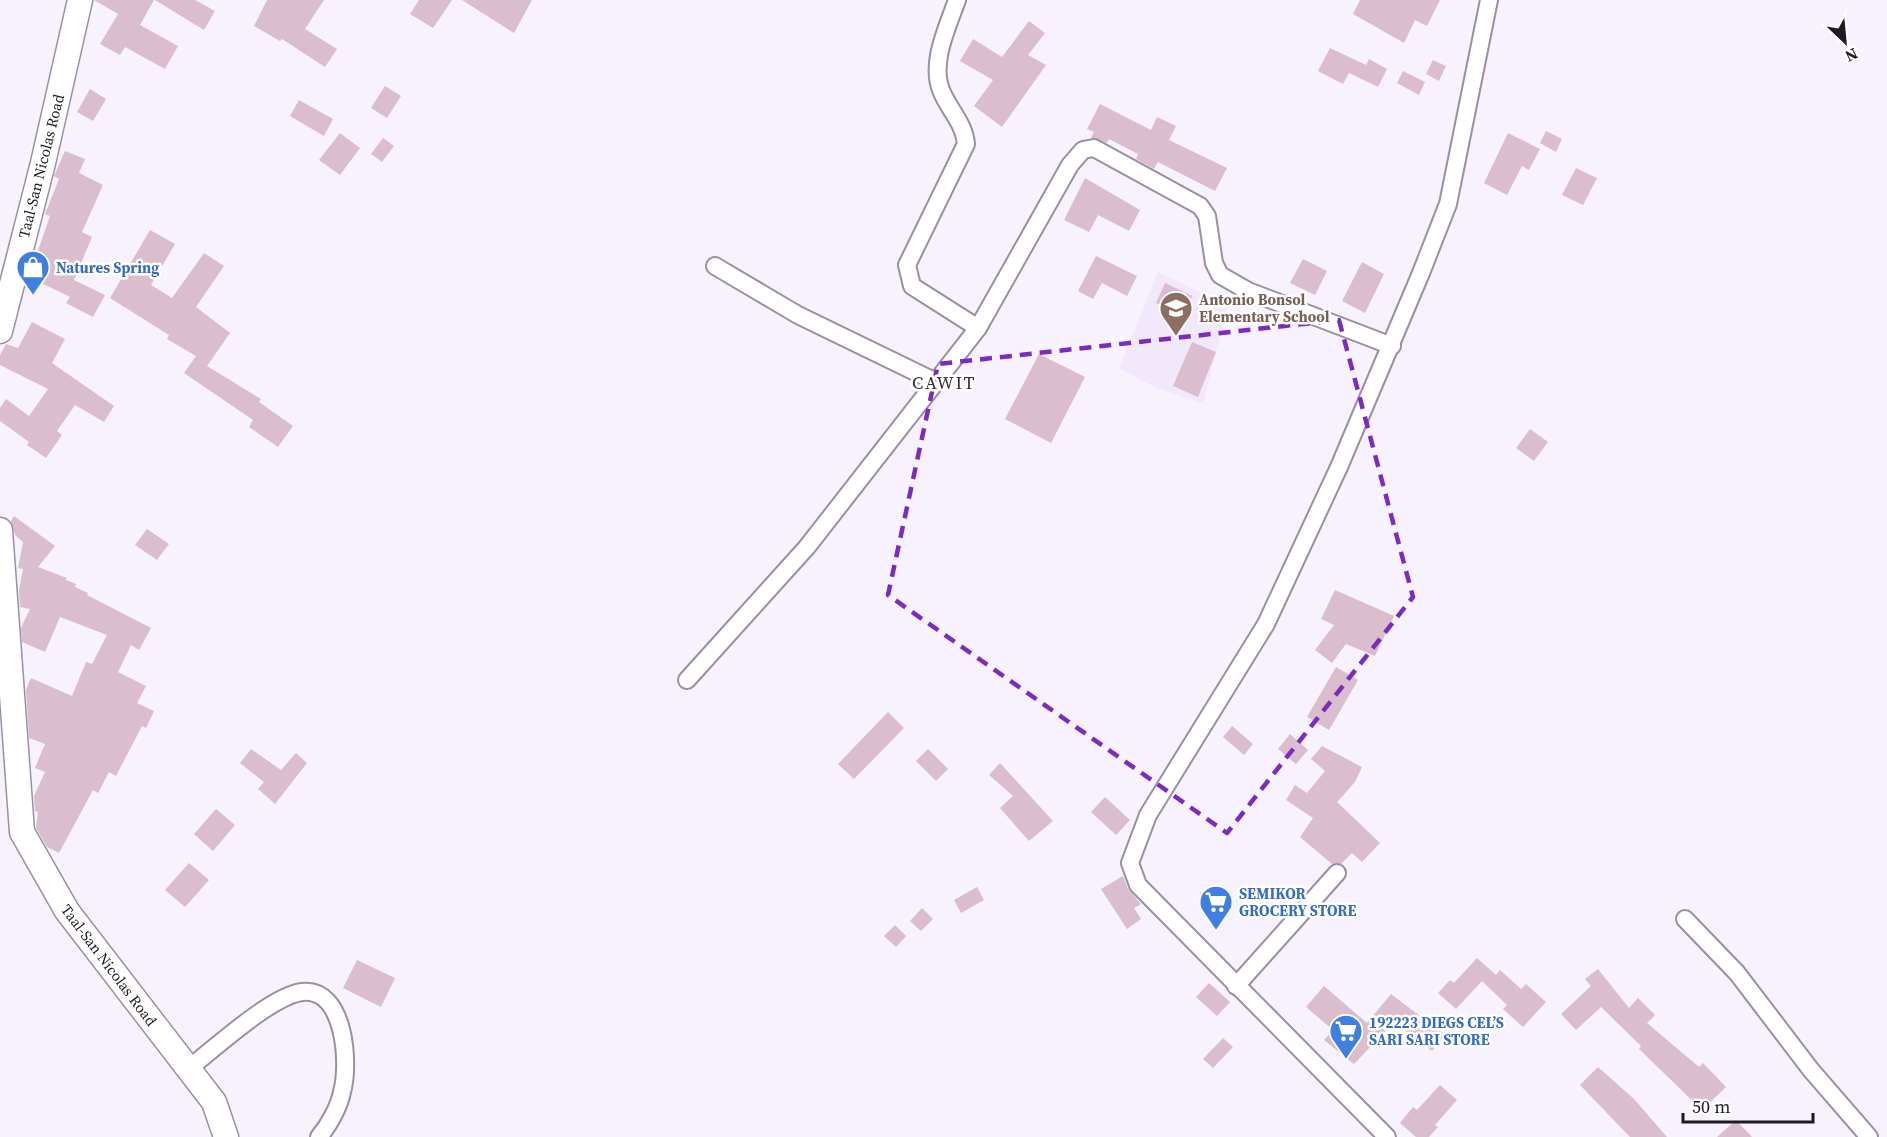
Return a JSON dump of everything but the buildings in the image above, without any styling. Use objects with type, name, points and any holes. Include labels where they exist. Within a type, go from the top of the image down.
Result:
[{"type":"main road","name":"Taal-San Nicolas Road","points":[[0,331],[43,163],[80,0]]},
{"type":"main road","name":"Taal-San Nicolas Road","points":[[0,530],[22,832],[67,911],[214,1102],[226,1137]]},
{"type":"street","points":[[957,0],[937,69],[940,89],[964,131],[966,144],[907,265],[907,275],[912,286],[978,328]]},
{"type":"street","points":[[1387,1137],[1137,885],[1130,863],[1148,815],[1266,624],[1340,467],[1392,346],[1448,204],[1490,0]]},
{"type":"street","points":[[687,680],[807,547],[978,328],[1070,165],[1083,150],[1094,148],[1200,206],[1208,216],[1214,263],[1220,275],[1248,291],[1392,346]]},
{"type":"street","points":[[715,266],[798,315],[936,382]]},
{"type":"street","points":[[1236,986],[1337,873]]},
{"type":"street","points":[[1685,919],[1737,973],[1811,1070],[1869,1137]]},
{"type":"street","points":[[189,1069],[276,1002],[302,992],[322,997],[335,1010],[347,1056],[342,1094],[320,1137]]},
{"type":"highlighted area","points":[[1339,320],[1413,597],[1227,833],[888,595],[938,364]]},
{"type":"shaded area","name":"Antonio Bonsol Elementary School","points":[[1158,272],[1228,306],[1203,403],[1154,387],[1119,368]]},
{"type":"place","name":"Natures Spring","points":[[33,296]]},
{"type":"place","name":"Antonio Bonsol Elementary School","points":[[1176,337]]},
{"type":"place","name":"SEMIKOR GROCERY STORE","points":[[1216,931]]},
{"type":"place","name":"192223 DIEGS CEL’S SARI SARI STORE","points":[[1346,1060]]},
{"type":"district","name":"CAWIT","points":[[944,382]]}]
